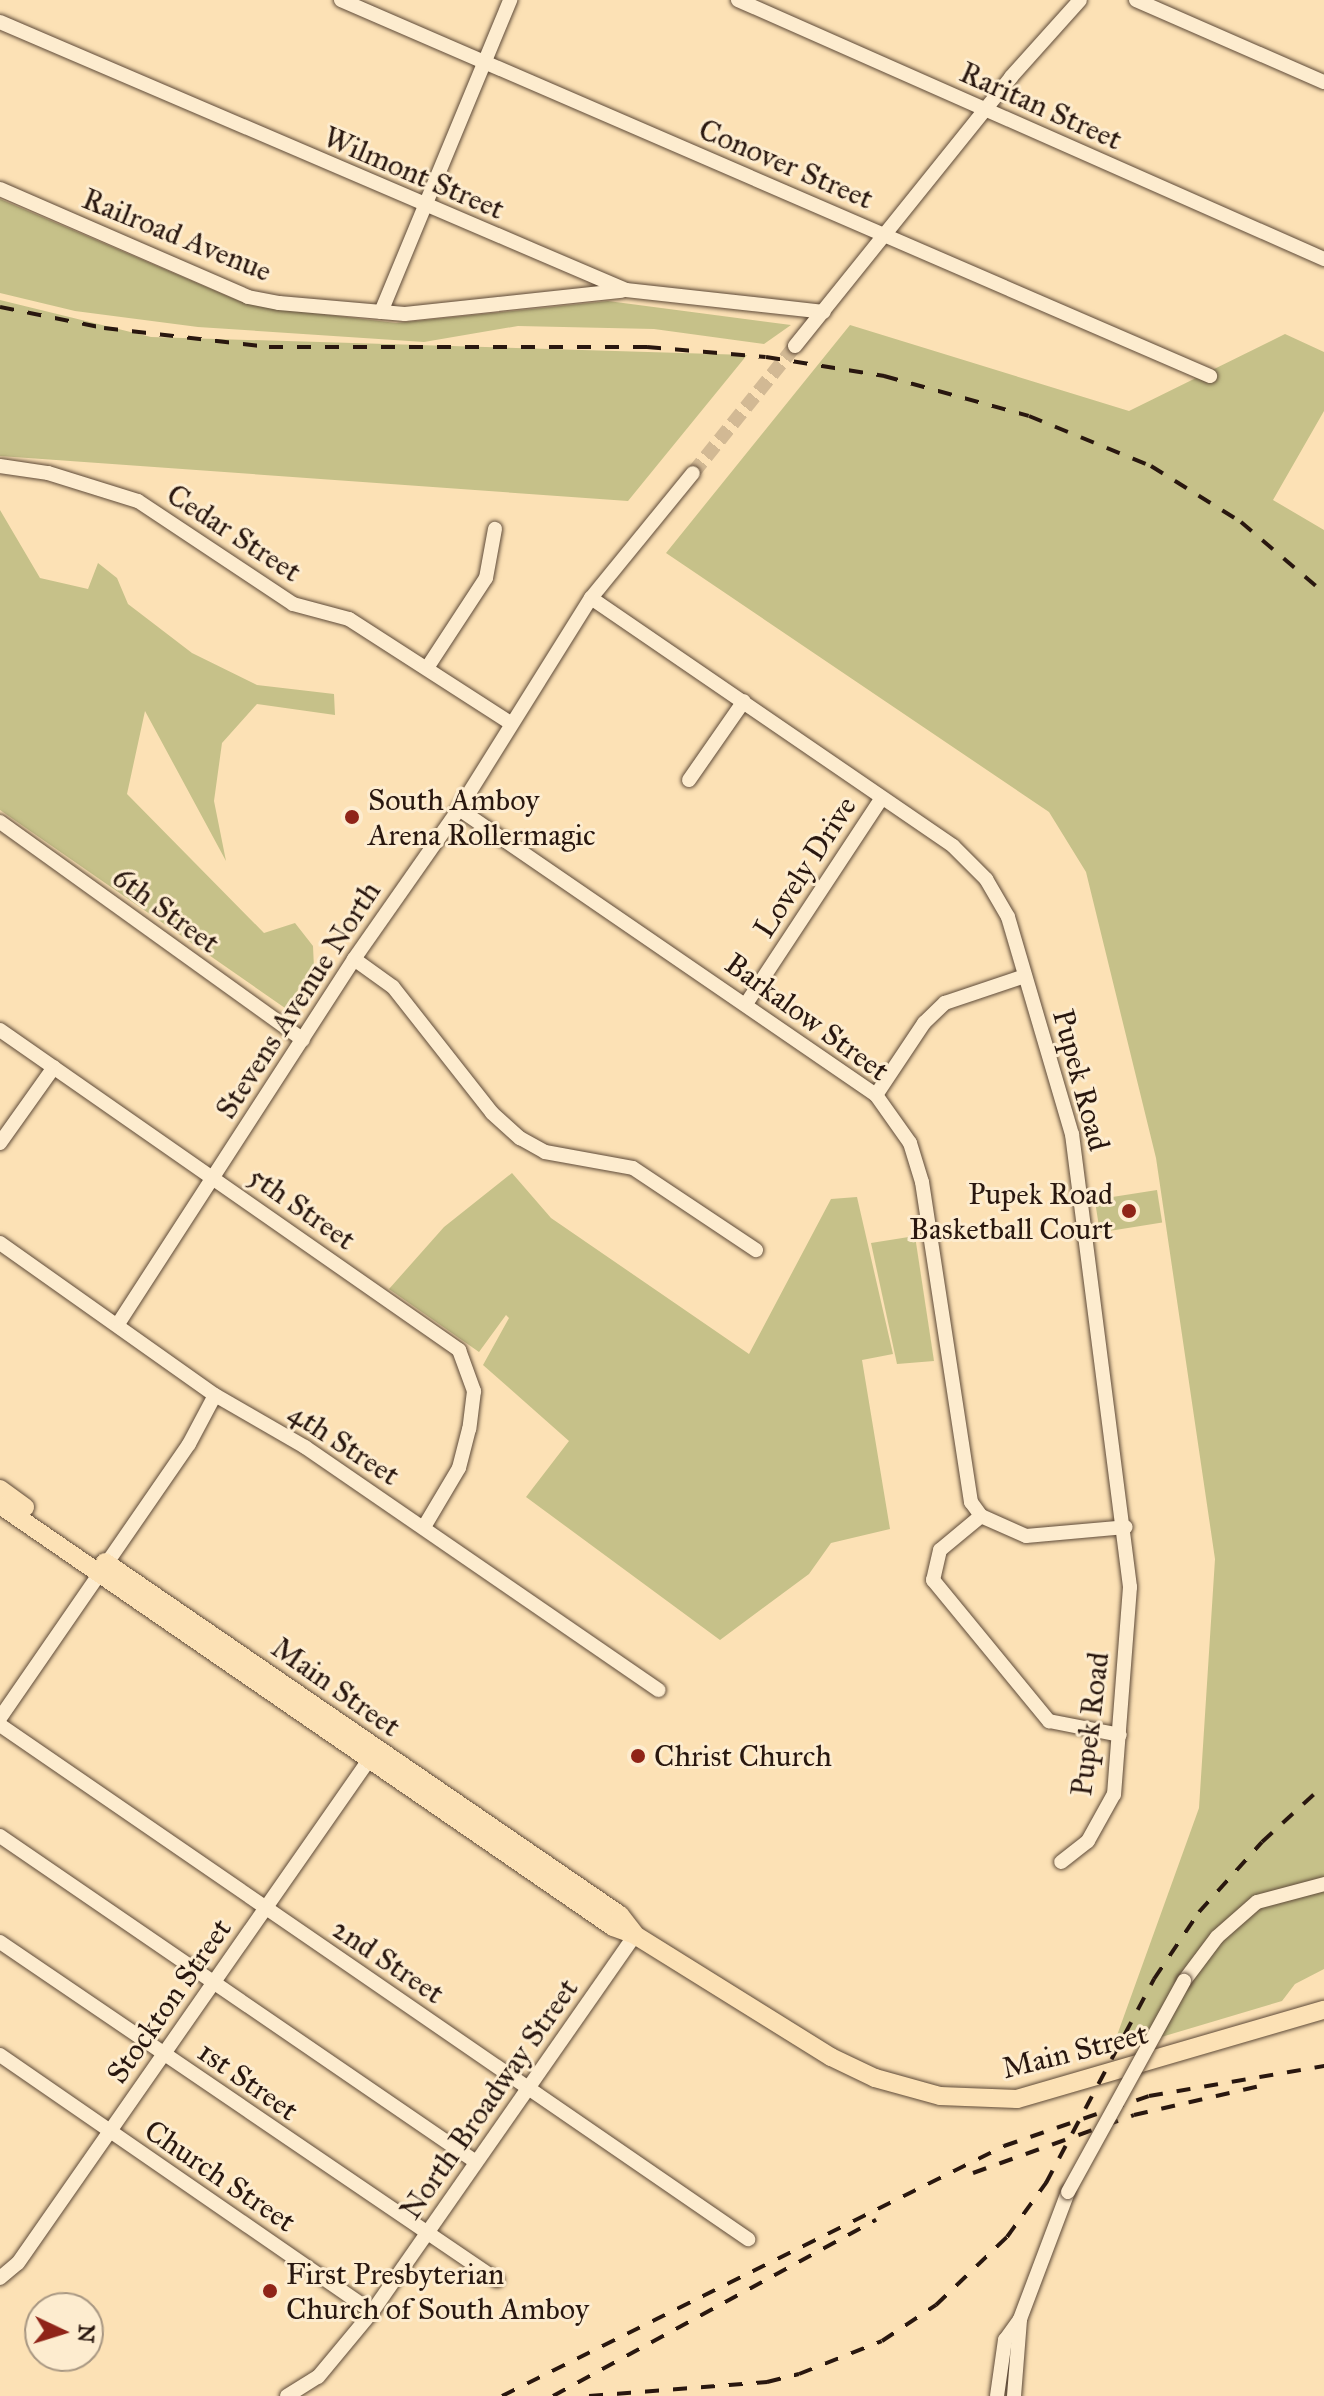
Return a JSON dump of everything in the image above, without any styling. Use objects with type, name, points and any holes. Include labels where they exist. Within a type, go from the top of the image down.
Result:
[{"type":"main road","name":"Main Street","points":[[0,1489],[104,1569]]},
{"type":"main road","name":"Main Street","points":[[0,1505],[104,1569],[373,1754],[620,1915],[635,1935],[831,2057],[908,2089],[965,2100],[1042,2094],[1324,2010]]},
{"type":"street","name":"Conover Street","points":[[341,0],[1210,376]]},
{"type":"street","points":[[381,312],[422,205],[510,0]]},
{"type":"street","name":"Raritan Street","points":[[738,0],[1324,259]]},
{"type":"street","points":[[795,346],[985,109],[1080,0]]},
{"type":"street","points":[[1136,0],[1324,82]]},
{"type":"street","name":"Wilmont Street","points":[[0,22],[626,290],[824,312]]},
{"type":"street","name":"Railroad Avenue","points":[[0,189],[248,297],[381,312],[626,290]]},
{"type":"street","name":"Cedar Street","points":[[0,466],[48,473],[138,501],[293,604],[349,619],[509,722]]},
{"type":"street","name":"Stevens Avenue North","points":[[118,1324],[354,959],[459,809],[509,722],[591,598],[693,473]]},
{"type":"street","points":[[427,668],[486,578],[495,529]]},
{"type":"street","name":"Pupek Road","points":[[591,598],[953,846],[986,879],[1008,917],[1072,1134],[1126,1527],[1130,1587],[1114,1794],[1088,1841],[1061,1862]]},
{"type":"street","points":[[689,780],[744,701]]},
{"type":"street","name":"Lovely Drive","points":[[746,1004],[881,799]]},
{"type":"street","name":"Barkalow Street","points":[[459,809],[876,1095],[910,1143],[922,1182],[964,1478],[981,1516]]},
{"type":"street","name":"6th Street","points":[[0,822],[303,1040]]},
{"type":"street","points":[[354,959],[393,987],[492,1113],[520,1138],[545,1152],[633,1168],[756,1250]]},
{"type":"street","points":[[876,1095],[924,1023],[945,1003],[1025,976]]},
{"type":"street","name":"5th Street","points":[[0,1030],[447,1340],[468,1366],[474,1391],[459,1468],[424,1527]]},
{"type":"street","points":[[0,1143],[54,1067]]},
{"type":"street","name":"4th Street","points":[[0,1243],[215,1395],[305,1447],[658,1690]]},
{"type":"street","points":[[0,1718],[189,1444],[215,1395]]},
{"type":"street","points":[[1120,1735],[1049,1721],[933,1580],[940,1550],[981,1516],[1026,1536],[1126,1527]]},
{"type":"street","name":"2nd Street","points":[[0,1725],[748,2239]]},
{"type":"street","name":"Stockton Street","points":[[0,2278],[18,2263],[373,1754]]},
{"type":"street","points":[[0,1836],[476,2162]]},
{"type":"street","points":[[997,2396],[1005,2340],[1020,2319],[1068,2192],[1184,1981],[1217,1937],[1257,1902],[1324,1884]]},
{"type":"street","name":"North Broadway Street","points":[[287,2396],[318,2377],[372,2312],[635,1935]]},
{"type":"street","name":"1st Street","points":[[0,1942],[426,2235],[497,2280]]},
{"type":"street","name":"Church Street","points":[[0,2055],[372,2312]]},
{"type":"street","points":[[1014,2396],[1020,2319]]},
{"type":"shaded area","points":[[0,199],[239,301],[280,309],[396,323],[608,301],[791,325],[764,344],[654,329],[518,326],[424,342],[198,327],[75,311],[0,293]]},
{"type":"shaded area","points":[[0,300],[151,337],[747,355],[628,501],[0,456]]},
{"type":"shaded area","points":[[850,325],[1129,411],[1285,334],[1324,352],[1324,411],[1273,500],[1324,530],[1324,1969],[1295,1984],[1282,2001],[1111,2052],[1199,1808],[1215,1559],[1156,1158],[1086,872],[1049,812],[666,553]]},
{"type":"shaded area","points":[[0,510],[40,578],[88,589],[98,563],[117,578],[128,604],[192,653],[257,685],[334,694],[335,715],[257,704],[222,743],[214,801],[226,861],[145,711],[127,794],[264,933],[295,923],[313,946],[314,968],[285,1008],[0,810]]},
{"type":"shaded area","points":[[512,1173],[551,1218],[749,1354],[831,1199],[857,1197],[893,1354],[862,1360],[890,1529],[831,1543],[809,1574],[720,1640],[526,1497],[569,1441],[483,1365],[509,1318],[506,1315],[479,1352],[389,1289],[444,1227]]},
{"type":"shaded area","name":"Pupek Road Basketball Court","points":[[1157,1190],[1162,1223],[1100,1232],[1095,1200]]},
{"type":"shaded area","points":[[915,1236],[934,1361],[897,1364],[871,1243]]},
{"type":"tunnel","points":[[693,473],[795,346]]},
{"type":"railway","points":[[0,307],[104,328],[269,347],[647,347],[766,357],[884,376],[1029,416],[1151,466],[1241,522],[1324,593]]},
{"type":"railway","points":[[589,2396],[767,2382],[799,2374],[882,2341],[936,2305],[1007,2237],[1046,2183],[1154,1979],[1199,1912],[1262,1842],[1324,1785]]},
{"type":"railway","points":[[502,2396],[1004,2146],[1149,2096],[1324,2066]]},
{"type":"railway","points":[[973,2173],[1134,2115],[1268,2084]]},
{"type":"railway","points":[[553,2396],[876,2220]]},
{"type":"place","name":"South Amboy Arena Rollermagic","points":[[352,817]]},
{"type":"place","name":"Pupek Road Basketball Court","points":[[1129,1211]]},
{"type":"place","name":"Christ Church","points":[[638,1756]]},
{"type":"place","name":"First Presbyterian Church of South Amboy","points":[[270,2291]]}]
